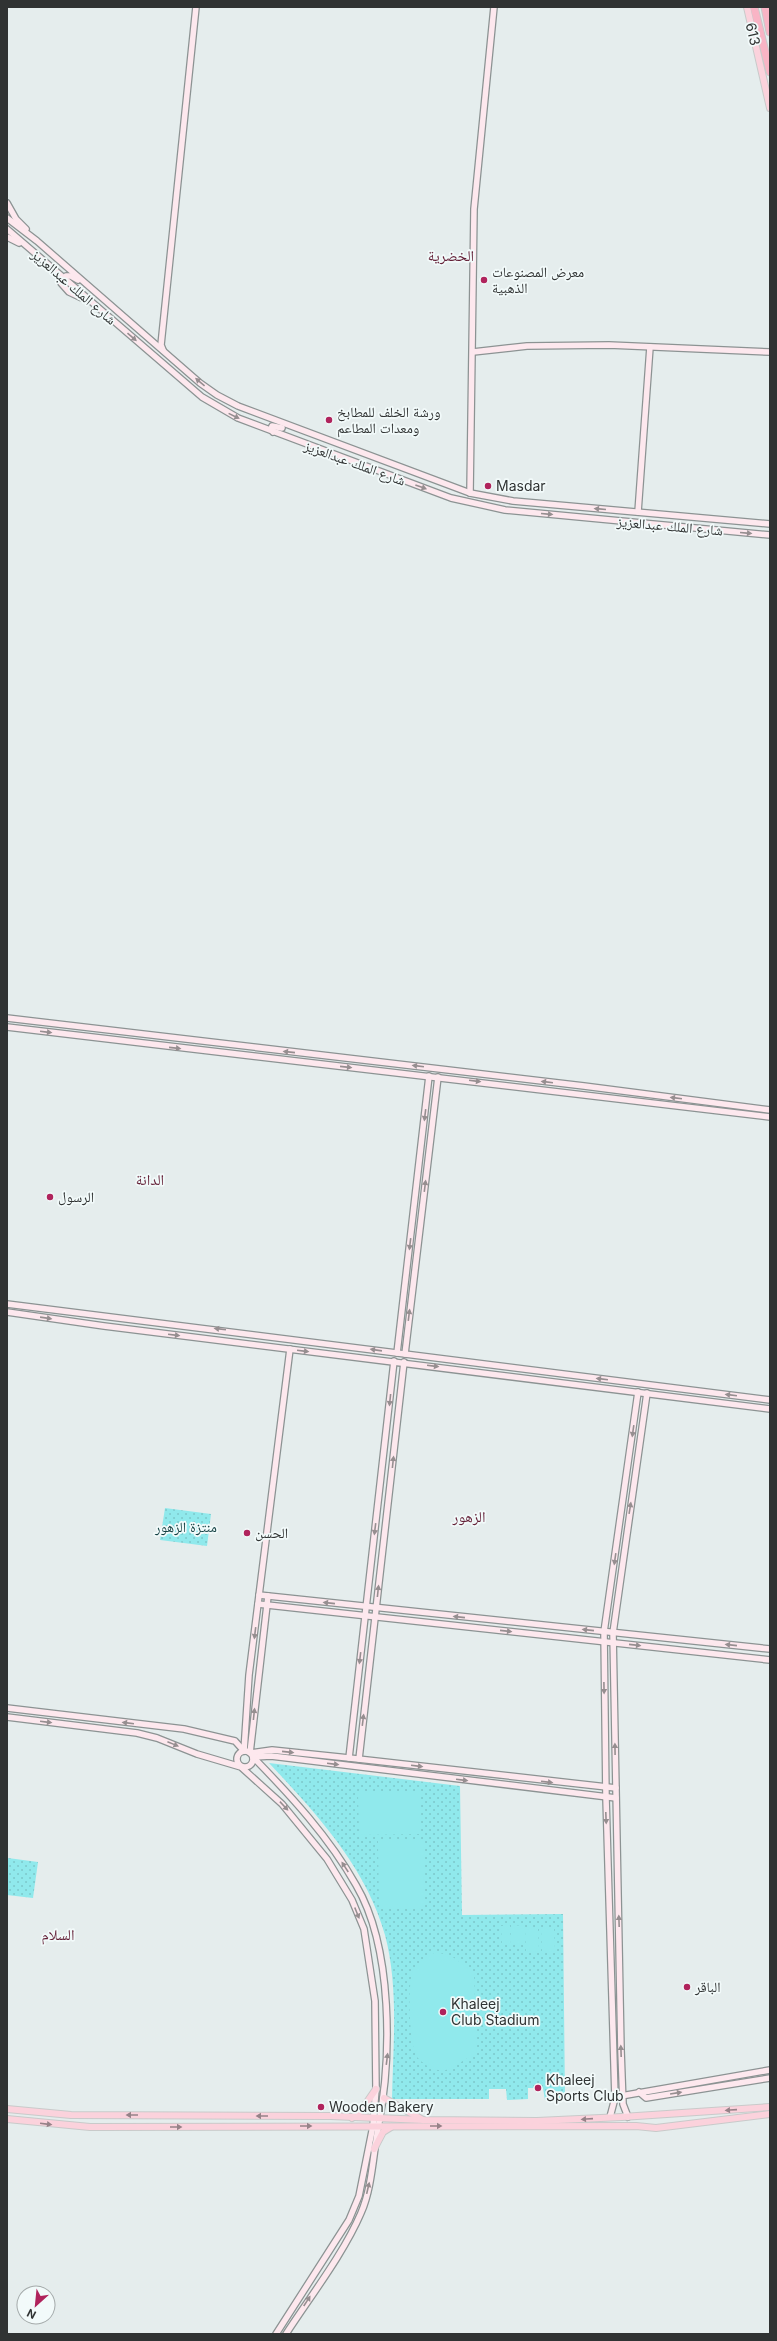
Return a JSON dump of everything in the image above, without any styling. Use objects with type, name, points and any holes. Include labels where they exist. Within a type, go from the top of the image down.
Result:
[{"type":"highway","points":[[754,7],[770,72]]},
{"type":"highway","name":"613","points":[[765,7],[770,32]]},
{"type":"main road","name":"613","points":[[747,7],[770,108]]},
{"type":"main road","points":[[351,2118],[362,2111],[376,2089]]},
{"type":"main road","points":[[384,2098],[424,2120]]},
{"type":"main road","points":[[7,2109],[71,2115],[323,2116],[424,2120],[537,2121],[628,2117],[770,2107]]},
{"type":"main road","points":[[7,2119],[90,2127],[636,2126],[656,2128],[770,2114]]},
{"type":"main road","points":[[374,2150],[383,2132],[393,2126]]},
{"type":"street","points":[[163,350],[161,345],[162,332],[196,7]]},
{"type":"street","points":[[470,493],[474,209],[494,7]]},
{"type":"street","points":[[7,203],[16,219],[37,241]]},
{"type":"street","name":"شارع الملك عبدالعزيز","points":[[7,218],[37,241],[200,383],[227,401],[328,441],[470,493],[513,501],[770,524]]},
{"type":"street","name":"شارع الملك عبدالعزيز","points":[[7,229],[202,397],[238,418],[451,498],[478,506],[512,511],[770,535]]},
{"type":"street","points":[[7,237],[28,247]]},
{"type":"street","points":[[63,278],[69,276],[74,277],[105,304],[124,316]]},
{"type":"street","points":[[147,336],[157,339],[162,332]]},
{"type":"street","points":[[472,352],[526,346],[609,345],[770,352]]},
{"type":"street","points":[[638,512],[650,347]]},
{"type":"street","points":[[273,432],[271,427],[276,426],[312,439],[328,441]]},
{"type":"street","points":[[7,1018],[584,1086],[770,1110]]},
{"type":"street","points":[[7,1027],[770,1116]]},
{"type":"street","points":[[397,1353],[429,1076]]},
{"type":"street","points":[[405,1354],[438,1077]]},
{"type":"street","points":[[7,1304],[245,1332],[397,1353],[770,1400]]},
{"type":"street","points":[[7,1312],[104,1326],[404,1362],[770,1409]]},
{"type":"street","points":[[240,1342],[246,1338],[245,1332]]},
{"type":"street","points":[[261,1345],[259,1340],[265,1335]]},
{"type":"street","points":[[7,1717],[137,1732],[241,1767],[249,1767],[253,1762],[249,1754],[249,1675],[290,1349]]},
{"type":"street","points":[[349,1758],[394,1361]]},
{"type":"street","points":[[359,1759],[404,1362]]},
{"type":"street","points":[[610,2117],[615,2098],[606,1798],[604,1632],[638,1392]]},
{"type":"street","points":[[628,2117],[623,2104],[624,2094],[613,1633],[647,1393]]},
{"type":"street","points":[[259,1594],[366,1607],[770,1650]]},
{"type":"street","points":[[249,1754],[268,1596]]},
{"type":"street","points":[[258,1604],[770,1660]]},
{"type":"street","points":[[7,1708],[184,1729],[235,1741],[278,1783],[330,1844],[357,1886],[374,1929],[382,1972],[388,2049],[382,2118],[376,2126],[359,2196],[349,2220],[276,2334]]},
{"type":"street","points":[[286,2334],[350,2234],[362,2212],[374,2150],[376,2126],[373,2118],[376,2089],[375,2001],[364,1929],[352,1900],[327,1859],[302,1826],[282,1804],[237,1763],[237,1758],[249,1754],[272,1750],[606,1789],[616,1788]]},
{"type":"street","points":[[249,1754],[616,1798]]},
{"type":"street","points":[[615,2098],[624,2094],[770,2070]]},
{"type":"street","points":[[639,2092],[646,2098],[770,2078]]},
{"type":"green space","name":"منتزة الزهور","points":[[165,1508],[211,1514],[207,1546],[160,1540]]},
{"type":"green space","points":[[269,1763],[460,1786],[462,1915],[563,1914],[565,2099],[545,2100],[543,2088],[528,2088],[528,2099],[507,2100],[506,2089],[489,2089],[489,2099],[392,2099],[394,1996],[385,1935],[376,1910],[365,1886],[338,1842],[304,1801]]},
{"type":"green space","points":[[358,1792],[420,1792],[421,1834],[359,1835]]},
{"type":"green space","points":[[423,1839],[424,1908],[379,1909],[378,1840]]},
{"type":"green space","points":[[8,1858],[38,1862],[33,1898],[7,1895]]},
{"type":"green space","points":[[510,1925],[511,1945],[502,1945],[501,1926]]},
{"type":"green space","points":[[523,1925],[523,1944],[513,1944],[513,1926]]},
{"type":"green space","points":[[525,1927],[538,1927],[539,1951],[526,1952]]},
{"type":"green space","points":[[541,1927],[554,1927],[555,1951],[542,1952]]},
{"type":"green space","points":[[434,1953],[441,1953],[452,1957],[474,1972],[477,2056],[444,2070],[438,2070],[430,2067],[417,2057],[412,2041],[410,2014],[411,1977],[413,1970],[417,1965],[422,1960]]},
{"type":"place","name":"معرض المصنوعات الذهبية","points":[[484,280]]},
{"type":"place","name":"ورشة الخلف للمطابخ ومعدات المطاعم","points":[[329,420]]},
{"type":"place","name":"Masdar","points":[[488,486]]},
{"type":"place","name":"الرسول","points":[[50,1197]]},
{"type":"place","name":"الحسن","points":[[247,1533]]},
{"type":"place","name":"الباقر","points":[[687,1987]]},
{"type":"place","name":"Khaleej Club Stadium","points":[[443,2012]]},
{"type":"place","name":"Khaleej Sports Club","points":[[538,2088]]},
{"type":"place","name":"Wooden Bakery","points":[[321,2107]]},
{"type":"district","name":"الخضرية","points":[[451,256]]},
{"type":"district","name":"الدانة","points":[[150,1180]]},
{"type":"district","name":"الزهور","points":[[469,1517]]},
{"type":"district","name":"السلام","points":[[58,1935]]}]
